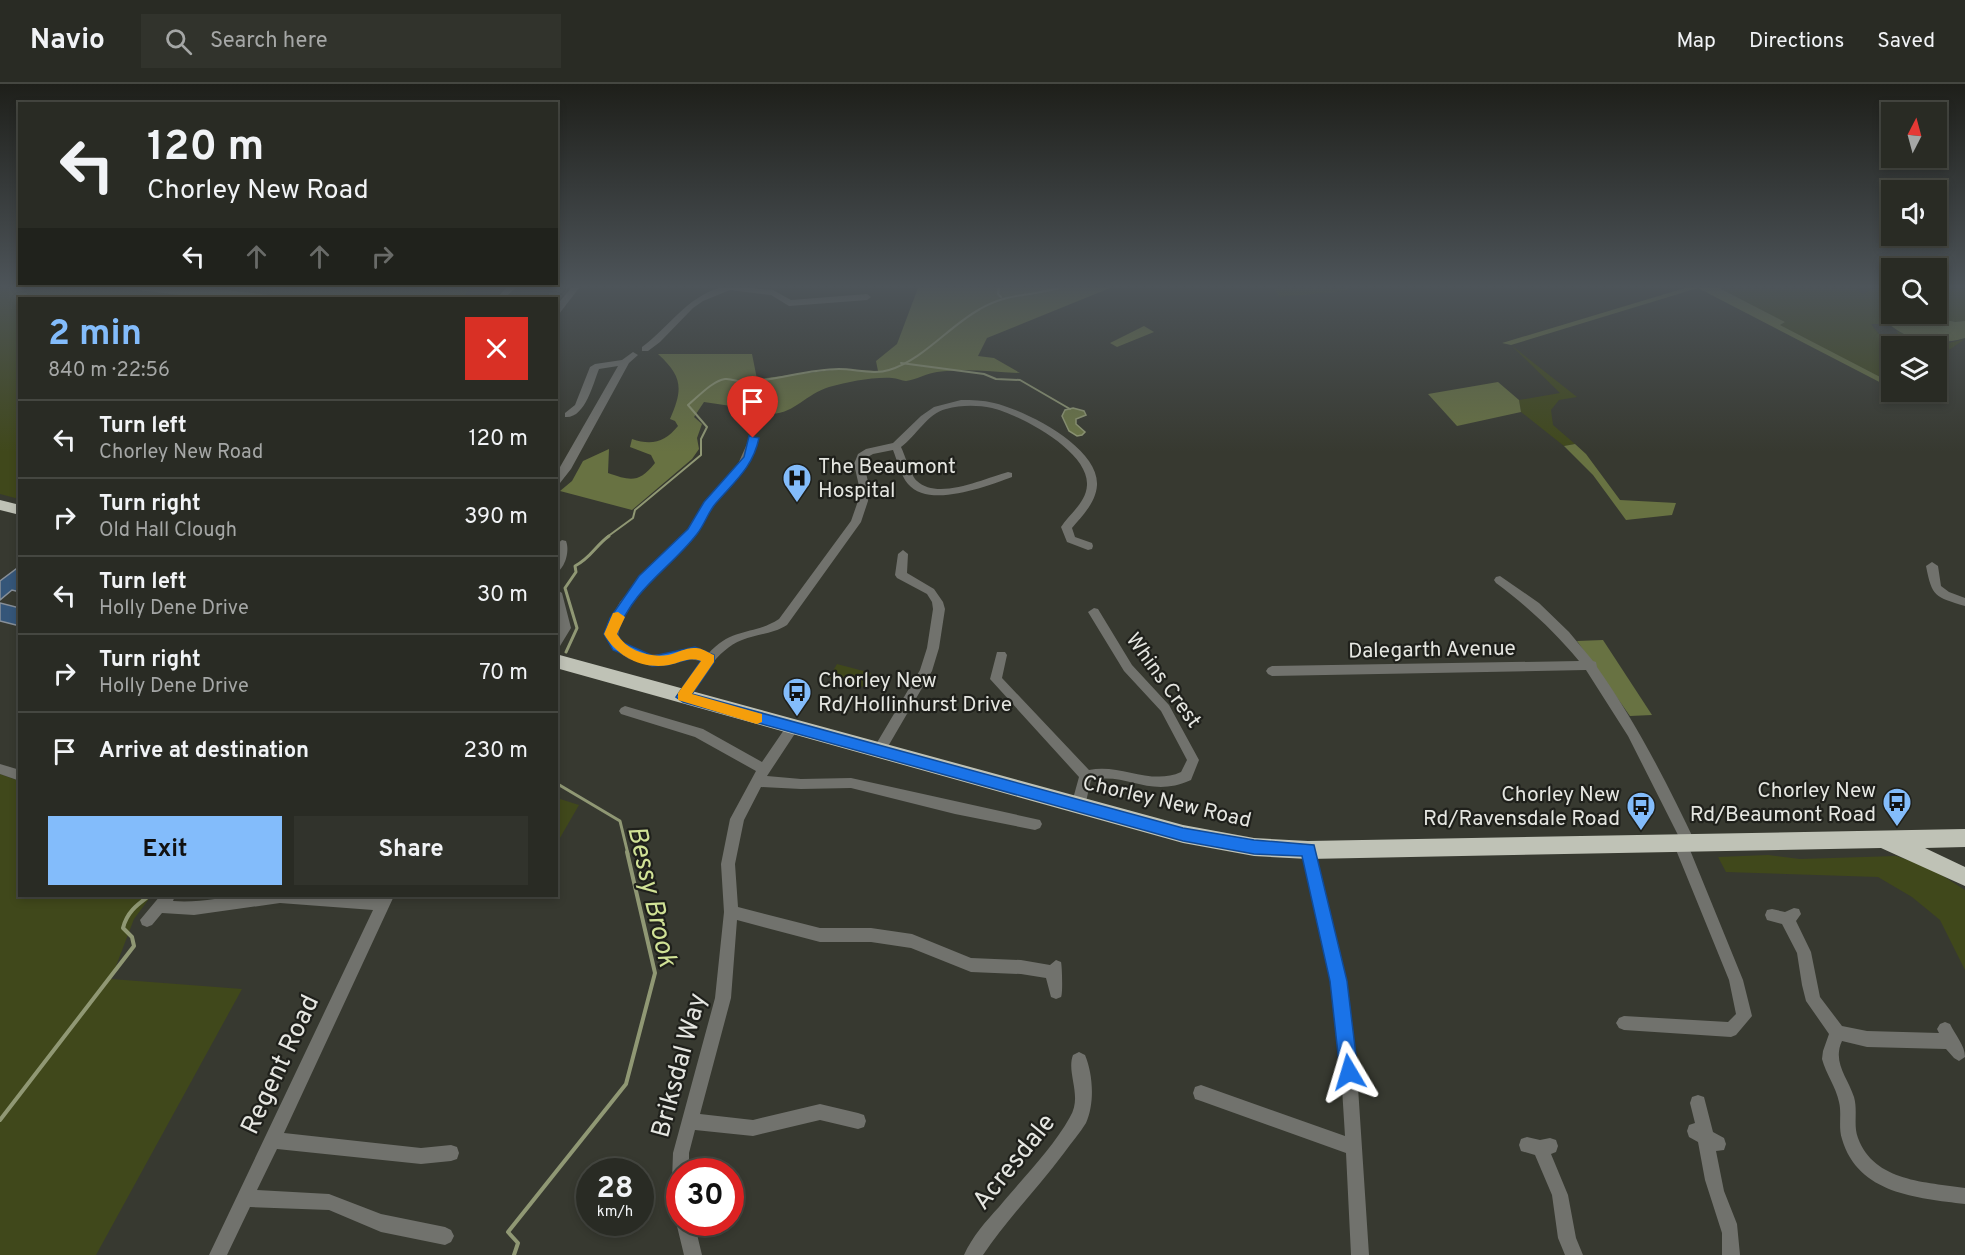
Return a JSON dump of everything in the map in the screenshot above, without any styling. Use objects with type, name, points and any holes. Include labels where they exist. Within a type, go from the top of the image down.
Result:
[{"type":"highway","points":[[0,505],[18,510]]},
{"type":"highway","name":"Chorley New Road","points":[[558,662],[792,728],[1214,841],[1308,850],[1965,838]]},
{"type":"highway","points":[[1934,838],[1965,872]]},
{"type":"highway","points":[[1872,840],[1918,854],[1965,877]]},
{"type":"street","points":[[558,479],[566,469],[625,362],[633,355],[629,352],[632,348],[640,346],[645,349],[653,343]]},
{"type":"street","points":[[568,415],[579,406],[595,367],[625,362]]},
{"type":"street","points":[[683,697],[709,659],[735,638],[774,628],[783,622],[856,522],[863,501],[864,486],[859,464],[862,456],[870,451],[896,446],[929,413],[947,405],[967,403],[990,405],[1026,417],[1078,453],[1091,473],[1092,486],[1089,499],[1065,527],[1071,539],[1088,546]]},
{"type":"street","points":[[709,659],[695,652],[659,661],[645,659],[617,646],[612,639],[611,628],[643,579],[693,531],[708,505],[749,458],[753,438]]},
{"type":"street","points":[[896,446],[912,483],[930,491],[952,492],[1008,475]]},
{"type":"street","points":[[558,563],[563,549],[562,543]]},
{"type":"street","points":[[878,751],[926,671],[933,648],[939,609],[939,603],[930,591],[901,575],[903,554]]},
{"type":"street","points":[[1933,566],[1936,588],[1945,595],[1965,602]]},
{"type":"street","points":[[1500,580],[1551,618],[1592,665],[1628,724],[1685,844],[1736,980],[1744,1016],[1731,1030],[1624,1023]]},
{"type":"street","points":[[558,601],[565,628],[558,640]]},
{"type":"street","name":"Whins Crest","points":[[1086,776],[1109,772],[1142,780],[1169,782],[1186,776],[1193,760],[1165,708],[1128,668],[1094,612]]},
{"type":"street","points":[[1001,655],[996,679],[1086,776],[1078,806]]},
{"type":"street","name":"Dalegarth Avenue","points":[[1272,671],[1592,665]]},
{"type":"street","points":[[631,716],[699,733],[760,775],[801,784],[851,783],[1016,826],[1035,824]]},
{"type":"street","name":"Briksdal Way","points":[[681,1158],[723,998],[731,912],[728,864],[737,819],[760,775],[792,728]]},
{"type":"street","points":[[0,769],[18,775]]},
{"type":"street","points":[[1308,850],[1338,981],[1349,1072],[1360,1255]]},
{"type":"street","points":[[147,920],[163,901],[194,909],[289,897],[384,900]]},
{"type":"street","points":[[260,914],[264,899]]},
{"type":"street","name":"Regent Road","points":[[218,1255],[384,900]]},
{"type":"street","points":[[731,912],[820,935],[871,935],[912,941],[971,965],[1055,969],[1056,992]]},
{"type":"street","points":[[1784,916],[1804,952],[1814,1001],[1838,1033],[1866,1039],[1951,1041]]},
{"type":"street","points":[[1838,1033],[1831,1043],[1829,1055],[1832,1069],[1846,1096],[1850,1141],[1867,1168],[1882,1180],[1895,1185],[1965,1196]]},
{"type":"street","name":"Acresdale","points":[[973,1255],[989,1231],[1045,1165],[1079,1119],[1084,1095],[1079,1060]]},
{"type":"street","points":[[1200,1094],[1353,1147]]},
{"type":"street","points":[[1698,1102],[1717,1193],[1730,1221],[1733,1236],[1731,1255]]},
{"type":"street","points":[[690,1120],[753,1128],[820,1112],[858,1121]]},
{"type":"street","points":[[272,1140],[421,1156],[451,1153]]},
{"type":"street","points":[[1539,1146],[1560,1195],[1567,1238],[1574,1255]]},
{"type":"street","points":[[245,1198],[329,1202],[381,1223],[445,1236]]},
{"type":"street","points":[[688,1236],[693,1255]]},
{"type":"shaded area","points":[[0,343],[18,343],[18,499],[0,494]]},
{"type":"shaded area","points":[[985,343],[978,356],[994,358],[1020,373],[958,370],[933,373],[906,381],[892,378],[860,380],[821,390],[794,407],[772,414],[753,400],[743,400],[731,406],[704,402],[694,417],[702,424],[697,438],[699,449],[692,459],[632,510],[560,491],[572,481],[583,461],[609,449],[608,473],[616,476],[629,479],[639,477],[655,463],[651,455],[630,447],[632,439],[646,442],[658,441],[668,436],[678,426],[670,419],[679,391],[678,384],[672,370],[658,354],[752,354],[757,379],[840,369],[878,371],[876,361],[897,344]]},
{"type":"shaded area","points":[[1111,343],[1128,343],[1117,347]]},
{"type":"shaded area","points":[[1803,343],[1814,343],[1881,377],[1881,383]]},
{"type":"shaded area","points":[[1813,343],[1881,343],[1881,377]]},
{"type":"shaded area","points":[[1960,343],[1947,351],[1947,344]]},
{"type":"shaded area","points":[[1511,345],[1577,397],[1559,400],[1551,410],[1553,425],[1575,444],[1564,446],[1521,412],[1519,400],[1560,393]]},
{"type":"shaded area","points":[[1498,382],[1519,400],[1521,412],[1457,426],[1428,394]]},
{"type":"shaded area","points":[[1073,408],[1084,411],[1086,415],[1076,419],[1076,424],[1085,432],[1082,435],[1077,436],[1069,431],[1062,416],[1065,410]]},
{"type":"shaded area","points":[[1575,444],[1586,454],[1620,500],[1676,503],[1672,515],[1626,520],[1593,475],[1564,446]]},
{"type":"shaded area","points":[[1603,640],[1652,715],[1630,716],[1577,641]]},
{"type":"shaded area","points":[[837,664],[871,673],[864,687],[829,678]]},
{"type":"shaded area","points":[[0,774],[18,781],[18,897],[150,897],[134,919],[111,979],[242,989],[96,1255],[0,1255]]},
{"type":"shaded area","points":[[558,799],[579,805],[558,841]]},
{"type":"shaded area","points":[[1768,855],[1800,859],[1896,856],[1927,866],[1965,890],[1965,970],[1940,920],[1912,897],[1878,877],[1726,872],[1718,857]]},
{"type":"building","points":[[18,568],[18,592],[12,590],[0,600],[0,581]]},
{"type":"building","points":[[0,603],[18,608],[18,626],[0,621]]},
{"type":"waterway","points":[[904,363],[936,343]]},
{"type":"waterway","name":"Bessy Brook","points":[[607,537],[633,518],[635,510],[701,455],[701,439],[707,427],[688,405],[720,380],[756,381],[815,371],[845,369],[877,372],[904,363]]},
{"type":"waterway","points":[[904,363],[984,374],[996,379],[1020,380],[1070,409]]},
{"type":"waterway","name":"Bessy Brook","points":[[566,652],[577,628],[565,588],[576,572],[575,566],[609,536]]},
{"type":"waterway","name":"Bessy Brook","points":[[558,784],[620,821],[628,854]]},
{"type":"waterway","name":"Bessy Brook","points":[[514,1255],[518,1243],[508,1232],[626,1084],[655,973],[627,852]]},
{"type":"waterway","points":[[0,1120],[134,946],[132,937],[123,928],[130,913],[148,897]]},
{"type":"slow traffic","points":[[618,617],[610,634],[617,646],[626,652],[652,661],[667,660],[695,652],[709,659],[683,697],[757,718]]},
{"type":"place","name":"The Beaumont Hospital","points":[[797,504]]},
{"type":"place","name":"Chorley New Rd/Hollinhurst Drive","points":[[797,718]]},
{"type":"place","name":"Chorley New Rd/Beaumont Road","points":[[1897,828]]},
{"type":"place","name":"Chorley New Rd/Ravensdale Road","points":[[1641,832]]},
{"type":"route","points":[[753,438],[749,458],[708,505],[693,531],[643,579],[615,621],[610,634],[617,646],[626,652],[652,661],[667,660],[695,652],[709,659],[683,697],[1183,834],[1254,847],[1308,850],[1338,981],[1349,1072]]}]
